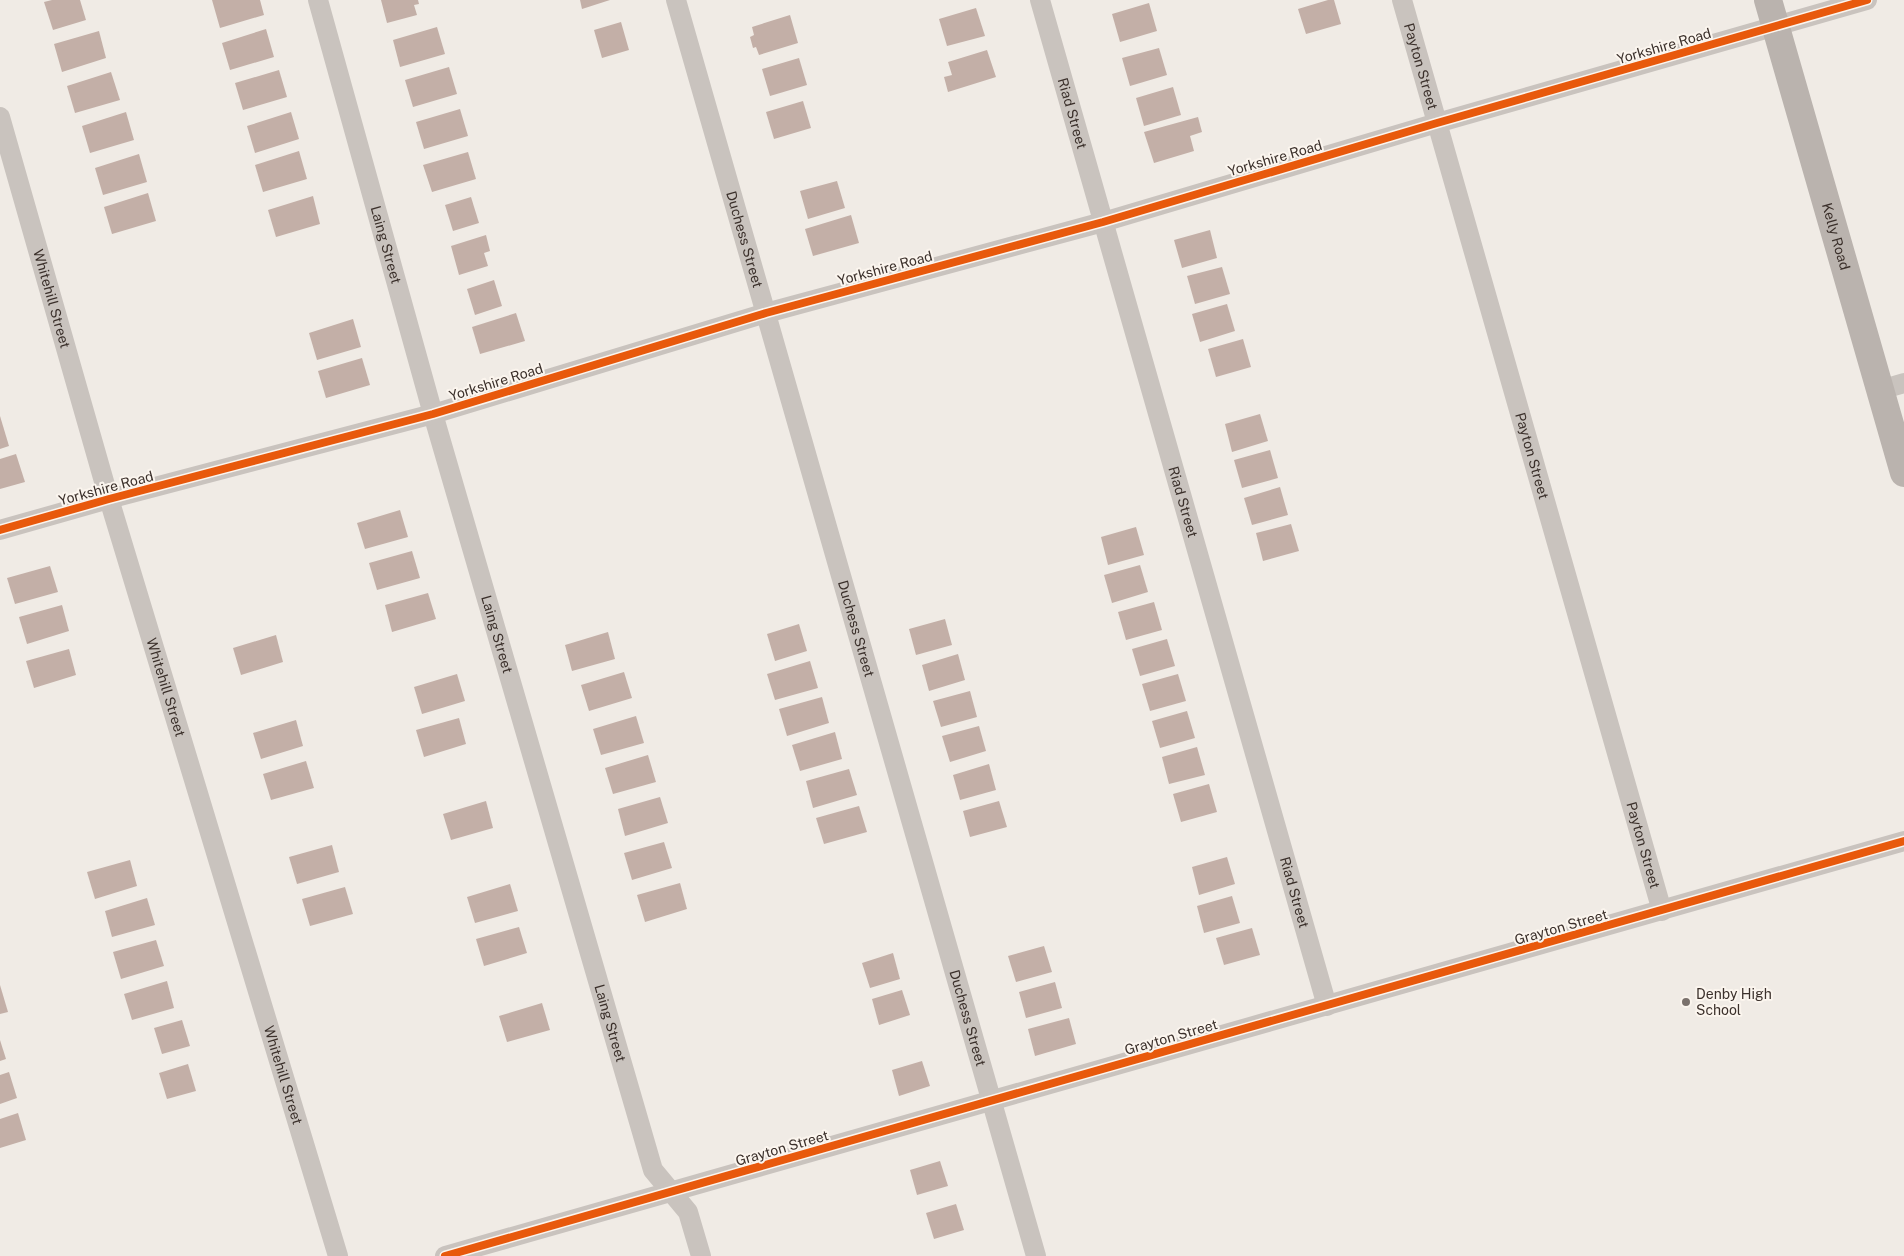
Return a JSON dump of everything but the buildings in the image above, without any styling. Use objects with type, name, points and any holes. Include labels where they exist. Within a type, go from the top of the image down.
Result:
[{"type":"street","name":"Laing Street","points":[[318,0],[433,414],[653,1170],[688,1212],[701,1256]]},
{"type":"street","name":"Duchess Street","points":[[676,0],[1036,1256]]},
{"type":"street","name":"Riad Street","points":[[1040,0],[1327,1006]]},
{"type":"street","name":"Payton Street","points":[[1402,0],[1662,911]]},
{"type":"street","name":"Kelly Road","points":[[1768,0],[1892,386],[1904,473]]},
{"type":"street","name":"Yorkshire Road","points":[[0,530],[109,499],[433,414],[766,313],[1102,222],[1437,123],[1867,0]]},
{"type":"street","name":"Whitehill Street","points":[[0,117],[109,499],[338,1256]]},
{"type":"street","name":"Grayton Street","points":[[445,1256],[1662,911],[1904,840]]},
{"type":"cycle path","points":[[0,530],[109,499],[433,414],[766,313],[1103,222],[1437,123],[1867,0]]},
{"type":"cycle path","points":[[445,1256],[1904,841]]},
{"type":"place","name":"Denby High School","points":[[1686,1002]]}]
